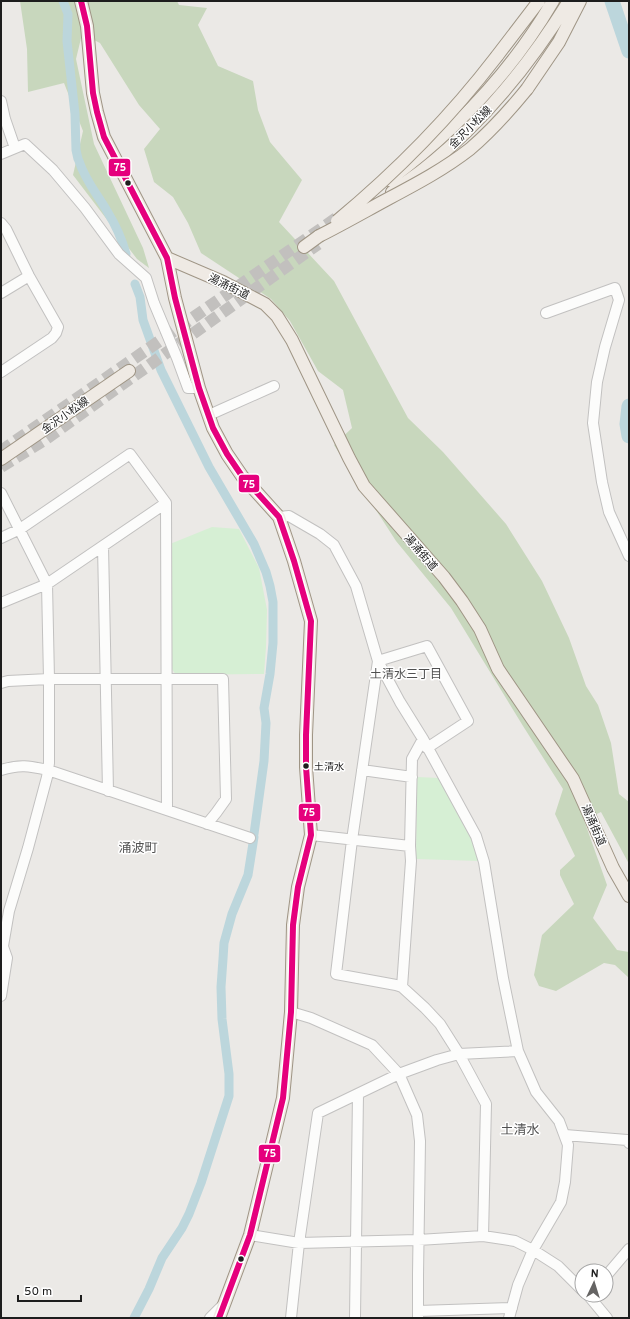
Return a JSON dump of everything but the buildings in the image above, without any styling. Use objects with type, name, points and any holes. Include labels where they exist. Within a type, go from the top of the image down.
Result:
[{"type":"main road","points":[[81,1],[87,26],[93,93],[104,137],[167,258],[199,388],[213,428],[227,454],[242,476],[279,517],[294,561],[310,620],[306,767],[311,835],[298,887],[293,925],[291,1012],[283,1098],[250,1235],[219,1318]]},
{"type":"main road","points":[[304,247],[353,208],[410,154],[452,110],[498,56],[539,1]]},
{"type":"main road","name":"金沢小松線","points":[[553,1],[530,37],[484,94],[462,118],[415,161],[341,221],[423,170],[464,134],[516,78],[548,34],[575,4]]},
{"type":"main road","points":[[319,236],[422,182],[447,166],[485,135],[508,112],[527,89],[559,42],[575,4]]},
{"type":"main road","name":"湯涌街道","points":[[167,258],[222,282],[265,304],[277,316],[292,340],[348,458],[364,486],[444,577],[480,628],[498,669],[573,779],[613,868],[629,896]]},
{"type":"main road","name":"金沢小松線","points":[[1,459],[129,371]]},
{"type":"street","points":[[1,102],[5,119],[16,148]]},
{"type":"street","points":[[1,154],[24,144],[53,170],[85,208],[119,254],[146,278],[154,303],[188,388],[199,388]]},
{"type":"street","points":[[1,224],[6,229],[29,276],[58,327],[52,338],[1,372]]},
{"type":"street","points":[[1,293],[29,276]]},
{"type":"street","points":[[546,313],[615,288],[619,300],[605,347],[597,382],[593,423],[602,482],[610,512],[629,556]]},
{"type":"street","points":[[209,415],[274,386]]},
{"type":"street","points":[[1,538],[20,529],[130,454],[166,503],[167,810]]},
{"type":"street","points":[[1,493],[47,584],[49,679],[48,770],[28,848],[8,910],[2,944],[8,958],[1,996]]},
{"type":"street","points":[[1,603],[47,584],[166,503]]},
{"type":"street","points":[[279,517],[289,516],[320,534],[334,545],[356,586],[378,661],[476,836],[484,862],[503,978],[518,1051],[536,1092],[559,1122],[568,1145],[565,1182],[561,1202],[533,1250],[518,1285],[509,1318]]},
{"type":"street","points":[[103,546],[108,791]]},
{"type":"street","points":[[378,661],[427,646],[468,721],[425,743],[412,760],[411,861],[402,987]]},
{"type":"street","points":[[378,661],[352,840],[336,974],[402,987],[440,1024],[460,1054],[486,1104],[483,1236]]},
{"type":"street","points":[[1,683],[8,681],[49,679],[223,679],[226,799],[207,824]]},
{"type":"street","points":[[1,770],[14,766],[48,770],[250,838]]},
{"type":"street","points":[[362,770],[412,777]]},
{"type":"street","points":[[311,835],[410,846]]},
{"type":"street","points":[[291,1012],[311,1018],[372,1045],[399,1074],[417,1114],[420,1141],[418,1314],[512,1308]]},
{"type":"street","points":[[291,1318],[299,1243],[318,1113],[399,1074],[437,1060],[460,1054],[518,1051]]},
{"type":"street","points":[[355,1318],[358,1094]]},
{"type":"street","points":[[565,1135],[627,1140],[629,1143]]},
{"type":"street","points":[[250,1235],[299,1243],[418,1240],[483,1236],[515,1241],[533,1250],[558,1266],[574,1281]]},
{"type":"street","points":[[614,1267],[629,1249]]},
{"type":"street","points":[[210,1318],[225,1303]]},
{"type":"street","points":[[594,1303],[607,1318]]},
{"type":"green space","points":[[20,1],[177,1],[179,5],[207,8],[198,25],[218,66],[253,81],[258,110],[270,142],[302,180],[279,222],[334,281],[408,418],[443,452],[506,524],[542,581],[569,638],[586,686],[598,705],[611,743],[619,794],[629,802],[629,864],[601,812],[584,820],[607,885],[593,918],[617,950],[629,952],[629,978],[615,965],[604,963],[556,991],[539,986],[534,975],[542,935],[574,904],[560,875],[560,870],[575,856],[555,814],[563,789],[451,608],[396,541],[334,445],[352,428],[343,390],[318,371],[290,321],[271,299],[201,253],[188,223],[173,197],[154,182],[144,149],[160,129],[139,105],[100,43],[82,34],[76,59],[94,144],[143,248],[149,268],[137,259],[73,175],[83,131],[64,83],[28,92],[27,49]]},
{"type":"green space","points":[[212,527],[239,529],[259,568],[267,610],[264,674],[176,675],[172,669],[170,544]]},
{"type":"green space","points":[[417,777],[439,778],[472,840],[479,861],[416,859]]},
{"type":"waterway","points":[[63,1],[68,14],[67,41],[78,159]]},
{"type":"waterway","points":[[612,1],[629,51]]},
{"type":"waterway","points":[[79,161],[88,181],[115,226],[126,254]]},
{"type":"waterway","points":[[135,284],[140,297],[143,320],[161,370],[209,467],[254,544],[266,572],[270,586],[273,602],[273,643],[270,674],[264,708],[266,723],[264,761],[254,834]]},
{"type":"waterway","points":[[629,406],[627,424],[629,436]]},
{"type":"waterway","points":[[134,1318],[149,1289],[162,1258],[182,1228],[189,1214],[201,1183],[229,1096],[229,1074],[222,1019],[221,987],[224,943],[232,914],[248,875],[254,837]]},
{"type":"tunnel","points":[[1,451],[338,217]]},
{"type":"tunnel","points":[[1,467],[46,439],[318,244]]},
{"type":"transit line","name":"75","points":[[81,1],[87,26],[93,93],[104,137],[167,258],[175,298],[199,388],[213,428],[227,454],[242,476],[279,517],[294,561],[311,621],[306,735],[306,767],[311,835],[298,887],[293,925],[291,1012],[283,1098],[250,1235],[219,1318]]},
{"type":"place","name":"土清水","points":[[306,766]]},
{"type":"district","name":"土清水三丁目","points":[[406,674]]},
{"type":"district","name":"涌波町","points":[[138,847]]},
{"type":"district","name":"土清水","points":[[520,1129]]}]
